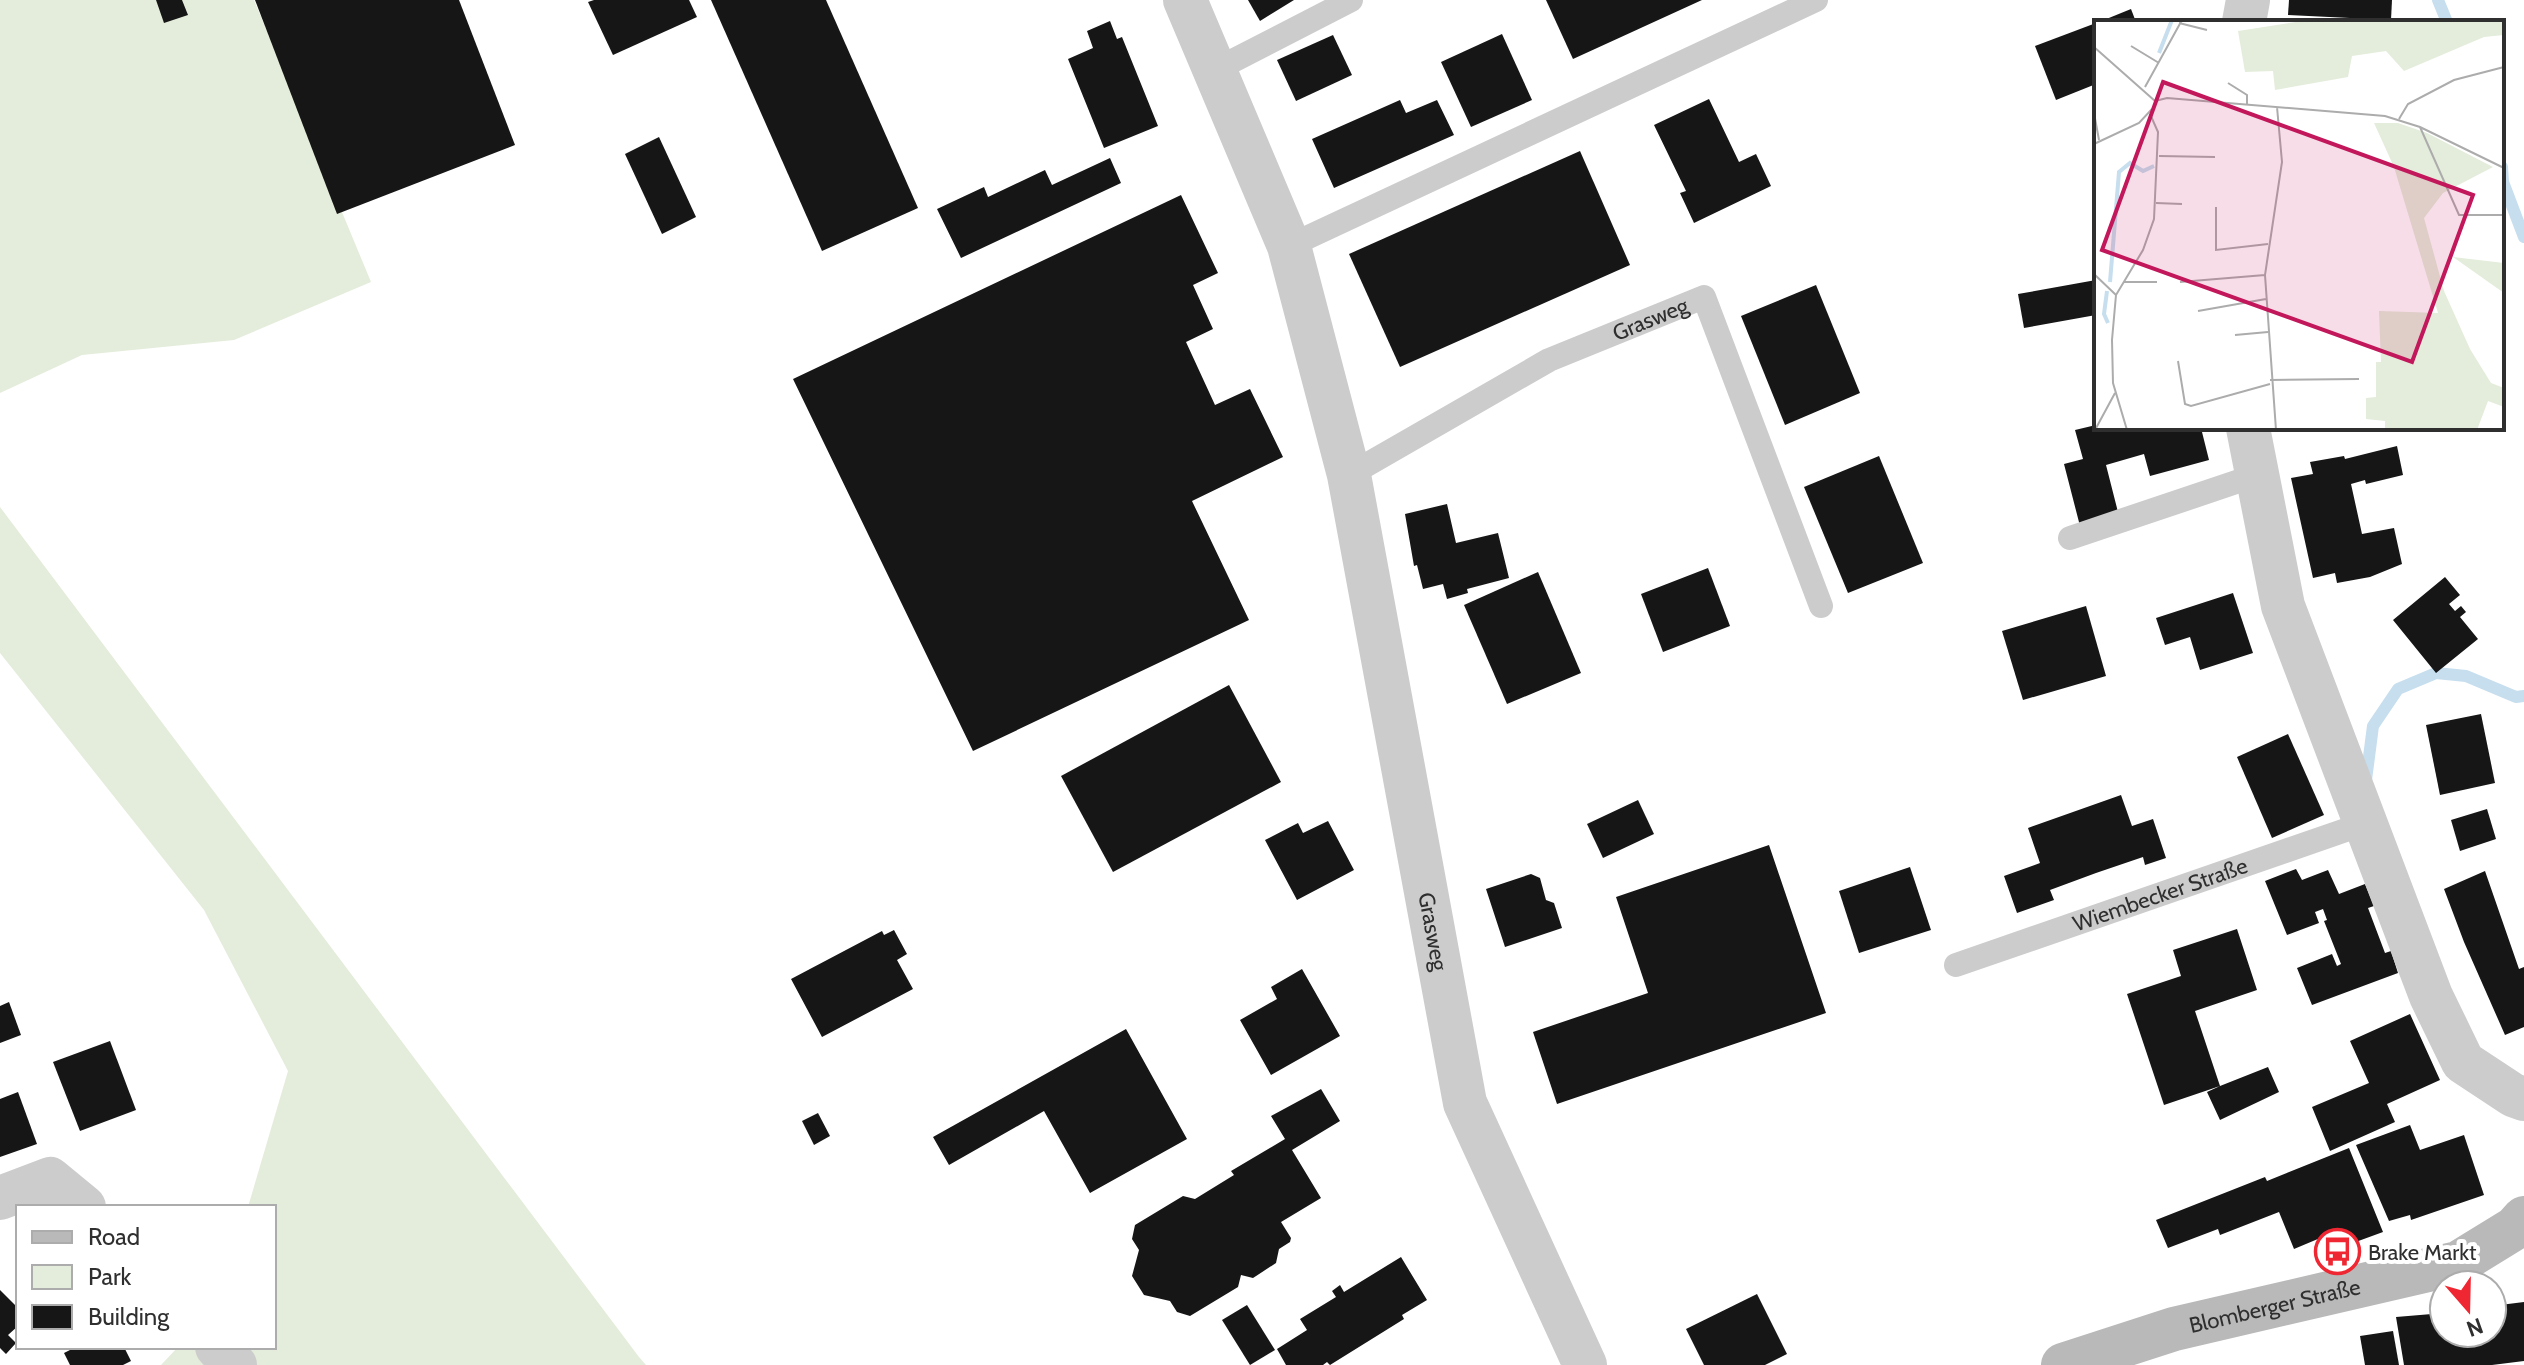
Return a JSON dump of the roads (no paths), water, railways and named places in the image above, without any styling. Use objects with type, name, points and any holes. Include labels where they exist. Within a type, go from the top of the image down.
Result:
[{"type":"street","name":"Grasweg","points":[[1185,0],[1289,246],[1349,475],[1465,1103],[1585,1365]]},
{"type":"street","points":[[2244,20],[2248,0]]},
{"type":"street","points":[[2248,430],[2283,606],[2431,996],[2463,1062],[2524,1099]]},
{"type":"street","points":[[0,1198],[50,1179],[82,1205]]},
{"type":"street","name":"Blomberger Straße","points":[[2063,1365],[2174,1329],[2458,1263],[2515,1228],[2524,1218]]},
{"type":"street","points":[[219,1349],[235,1365]]},
{"type":"lane","points":[[1215,70],[1351,0]]},
{"type":"lane","points":[[1289,246],[1816,0]]},
{"type":"lane","name":"Grasweg","points":[[1349,475],[1549,360],[1704,297],[1821,606]]},
{"type":"lane","points":[[2070,538],[2257,475]]},
{"type":"lane","name":"Wiembecker Straße","points":[[1956,965],[2366,823]]},
{"type":"waterway","points":[[2438,0],[2446,20]]},
{"type":"waterway","points":[[2504,185],[2524,237]]},
{"type":"waterway","points":[[2366,780],[2373,726],[2398,689],[2436,673],[2466,676],[2516,697],[2524,696]]},
{"type":"place","name":"Brake Markt","points":[[2337,1252]]}]
